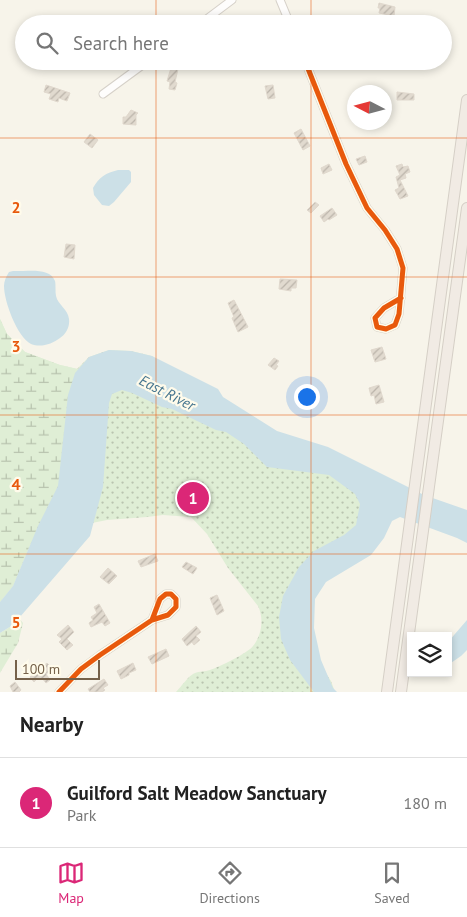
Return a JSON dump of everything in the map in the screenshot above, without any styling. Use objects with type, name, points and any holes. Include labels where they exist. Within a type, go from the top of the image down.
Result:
[{"type":"highway","points":[[387,692],[467,100]]},
{"type":"highway","points":[[401,692],[467,208]]},
{"type":"street","points":[[212,15],[232,0]]},
{"type":"street","points":[[280,0],[286,15]]},
{"type":"street","points":[[103,94],[136,70]]},
{"type":"street","points":[[309,70],[367,208],[386,230],[397,249],[403,268],[401,298],[399,314],[395,325],[386,329],[377,327],[375,318],[384,308],[401,298]]},
{"type":"street","points":[[59,692],[81,669],[152,620]]},
{"type":"green space","points":[[0,319],[7,334],[25,352],[60,365],[77,369],[89,357],[109,350],[131,351],[152,356],[266,440],[383,487],[300,606],[321,666],[331,681],[335,692],[176,692],[193,674],[220,666],[250,649],[256,642],[261,626],[258,606],[228,568],[207,534],[191,517],[163,515],[107,520],[87,524],[31,543],[13,586],[0,602]]},
{"type":"green space","points":[[0,319],[7,334],[25,352],[60,365],[78,369],[68,395],[58,486],[38,526],[13,586],[0,602]]},
{"type":"green space","points":[[19,618],[23,623],[18,643],[0,673],[0,633],[13,625]]},
{"type":"water","points":[[118,170],[129,170],[131,172],[131,182],[109,206],[102,205],[94,195],[93,188],[103,176]]},
{"type":"water","points":[[9,272],[48,273],[55,281],[57,299],[67,312],[69,325],[64,334],[50,344],[39,346],[31,344],[16,327],[9,309],[4,284]]},
{"type":"water","name":"East River","points":[[109,350],[131,351],[152,356],[218,389],[223,397],[277,431],[328,447],[424,495],[467,510],[467,543],[400,517],[392,521],[384,538],[371,555],[326,582],[315,599],[314,628],[321,660],[333,688],[337,692],[314,692],[290,660],[281,639],[279,617],[283,596],[299,567],[314,551],[344,535],[356,525],[360,504],[355,494],[329,475],[267,467],[244,444],[226,432],[216,430],[172,409],[162,407],[122,390],[112,394],[109,403],[103,487],[90,536],[13,625],[0,633],[0,602],[13,586],[38,526],[58,486],[68,395],[75,373],[89,357]]},
{"type":"water","points":[[467,620],[467,650],[452,662],[452,637]]},
{"type":"building","points":[[379,3],[395,7],[394,15],[379,13],[380,8],[378,8]]},
{"type":"building","points":[[170,70],[178,70],[175,90],[169,89],[170,82],[167,81]]},
{"type":"building","points":[[46,85],[70,93],[67,101],[59,98],[58,102],[49,99],[51,94],[44,92]]},
{"type":"building","points":[[273,85],[275,98],[268,99],[265,86]]},
{"type":"building","points":[[397,92],[414,94],[414,100],[397,100]]},
{"type":"building","points":[[131,110],[138,113],[136,115],[136,125],[123,124],[123,117],[126,117]]},
{"type":"building","points":[[301,129],[310,146],[303,150],[294,133]]},
{"type":"building","points":[[90,134],[98,140],[92,148],[84,142]]},
{"type":"building","points":[[365,156],[367,162],[359,165],[356,159]]},
{"type":"building","points":[[329,164],[332,170],[323,174],[321,168]]},
{"type":"building","points":[[402,164],[403,167],[408,166],[410,172],[405,174],[406,178],[400,180],[408,196],[400,199],[395,190],[399,188],[396,177],[400,175],[396,166]]},
{"type":"building","points":[[315,202],[319,205],[311,213],[307,210]]},
{"type":"building","points":[[332,208],[337,215],[324,222],[320,216]]},
{"type":"building","points":[[66,244],[75,245],[74,259],[64,257]]},
{"type":"building","points":[[280,279],[297,280],[296,288],[291,288],[291,291],[279,289]]},
{"type":"building","points":[[234,300],[248,327],[238,332],[228,303]]},
{"type":"building","points":[[382,347],[386,359],[375,362],[371,350]]},
{"type":"building","points":[[274,358],[279,361],[275,370],[268,365]]},
{"type":"building","points":[[379,385],[384,402],[376,404],[374,395],[371,396],[369,388]]},
{"type":"building","points":[[155,554],[158,561],[141,567],[138,561]]},
{"type":"building","points":[[186,562],[197,568],[193,574],[182,567]]},
{"type":"building","points":[[108,568],[117,576],[109,584],[100,577]]},
{"type":"building","points":[[217,595],[224,611],[217,615],[210,598]]},
{"type":"building","points":[[99,604],[110,623],[105,626],[102,622],[91,627],[89,623],[93,620],[91,617],[97,613],[94,607]]},
{"type":"building","points":[[68,625],[74,632],[67,639],[73,645],[67,650],[59,642],[62,639],[57,635]]},
{"type":"building","points":[[196,626],[201,632],[196,636],[200,640],[194,645],[192,642],[187,646],[182,639]]},
{"type":"building","points":[[166,649],[169,656],[152,664],[148,657]]},
{"type":"building","points":[[47,663],[53,669],[46,674],[50,680],[46,683],[39,677],[34,682],[30,677]]},
{"type":"building","points":[[133,663],[136,670],[121,679],[117,671]]},
{"type":"building","points":[[104,679],[108,685],[103,688],[105,690],[102,692],[90,692],[88,689]]},
{"type":"building","points":[[15,682],[21,690],[19,692],[13,692],[10,686]]},
{"type":"cycle path","points":[[309,70],[346,164],[367,208],[385,230],[397,249],[403,268],[400,298]]},
{"type":"cycle path","points":[[400,298],[399,314],[395,325],[386,329],[377,327],[375,318],[384,308],[400,298]]},
{"type":"cycle path","points":[[59,692],[81,669],[100,655],[152,620],[168,615],[176,607],[176,599],[171,594],[166,594],[160,599],[152,620]]},
{"type":"place","name":"Guilford Salt Meadow Sanctuary","points":[[193,498]]}]
